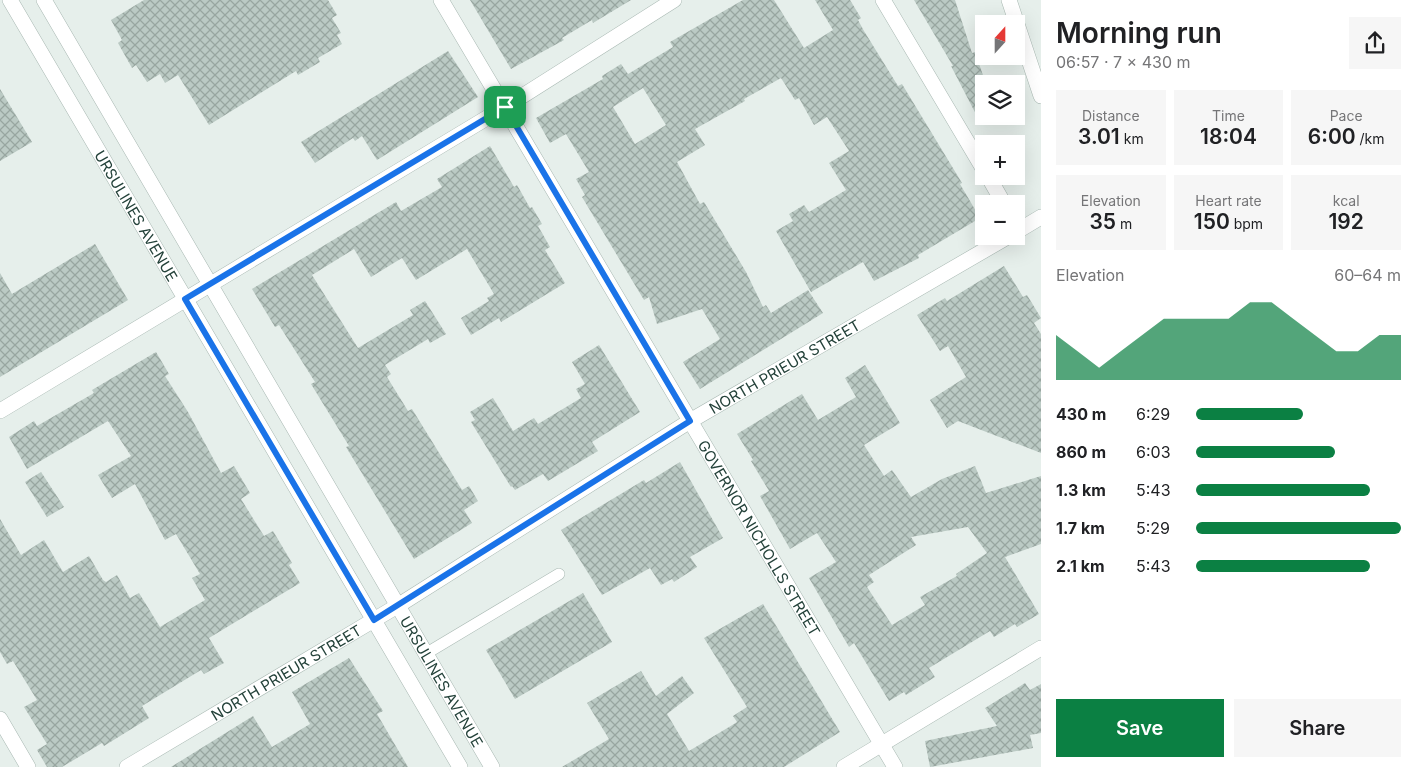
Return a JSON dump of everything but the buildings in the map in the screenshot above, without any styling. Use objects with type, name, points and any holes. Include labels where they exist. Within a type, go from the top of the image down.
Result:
[{"type":"street","name":"URSULINES AVENUE","points":[[10,0],[460,767]]},
{"type":"street","name":"URSULINES AVENUE","points":[[44,0],[492,767]]},
{"type":"street","name":"GOVERNOR NICHOLLS STREET","points":[[441,0],[895,767]]},
{"type":"street","points":[[0,410],[505,107],[674,0]]},
{"type":"street","points":[[883,0],[975,155]]},
{"type":"street","points":[[1009,0],[1041,96]]},
{"type":"street","name":"NORTH PRIEUR STREET","points":[[1025,226],[1041,217]]},
{"type":"street","name":"NORTH PRIEUR STREET","points":[[127,767],[399,605],[690,421],[991,245]]},
{"type":"street","points":[[844,767],[1041,648]]},
{"type":"street","points":[[0,720],[28,767]]},
{"type":"lane","points":[[427,653],[559,574]]},
{"type":"route","points":[[505,107],[690,421],[374,620],[185,299],[505,107]]}]
